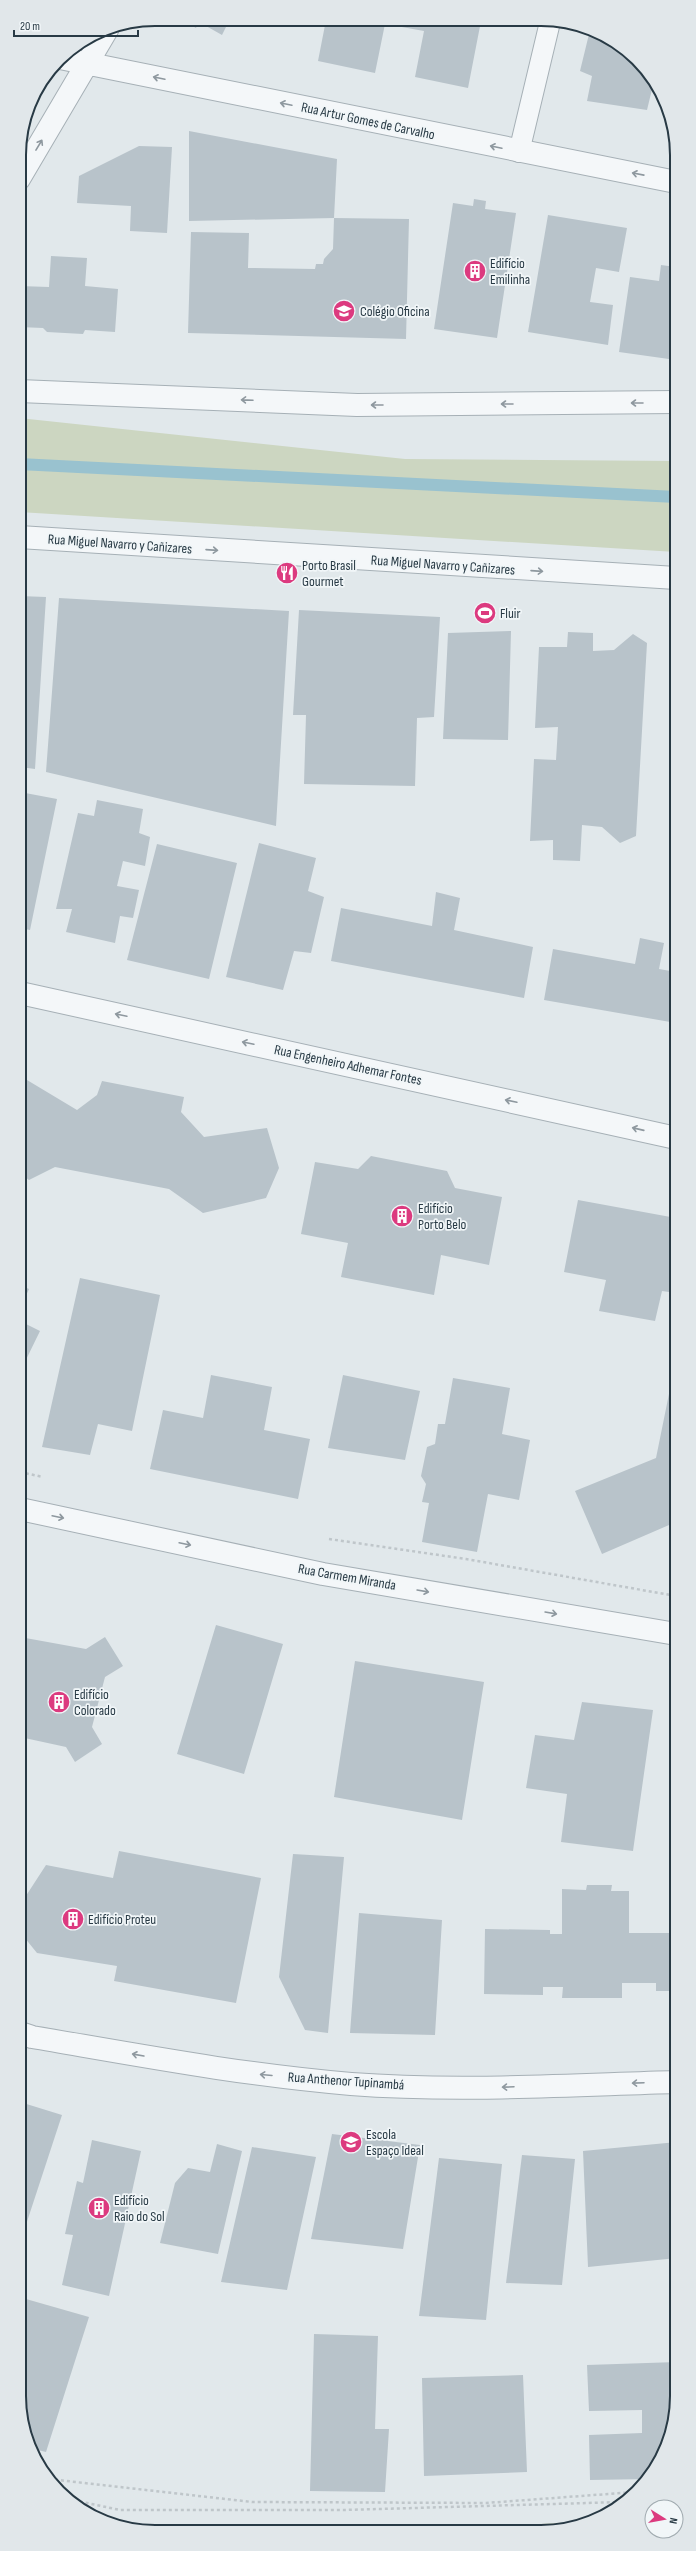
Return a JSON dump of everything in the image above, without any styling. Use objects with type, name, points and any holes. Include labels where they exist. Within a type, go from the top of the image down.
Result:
[{"type":"street","points":[[26,167],[103,37]]},
{"type":"street","name":"Rua Artur Gomes de Carvalho","points":[[69,60],[519,152],[670,181]]},
{"type":"street","points":[[26,391],[357,405],[670,402]]},
{"type":"street","name":"Rua Miguel Navarro y Cañizares","points":[[26,537],[670,578]]},
{"type":"street","name":"Rua Engenheiro Adhemar Fontes","points":[[26,994],[670,1137]]},
{"type":"street","name":"Rua Carmem Miranda","points":[[26,1510],[323,1574],[670,1633]]},
{"type":"street","name":"Rua Anthenor Tupinambá","points":[[26,2035],[247,2074],[352,2084],[487,2087],[670,2082]]},
{"type":"lane","points":[[519,152],[549,26]]},
{"type":"path","points":[[26,1473],[51,1479]]},
{"type":"path","points":[[320,1538],[466,1559],[670,1595]]},
{"type":"path","points":[[58,2480],[252,2502],[486,2503],[626,2493]]},
{"type":"path","points":[[81,2502],[120,2510],[344,2510],[614,2502]]},
{"type":"green space","points":[[26,419],[405,459],[670,461],[670,552],[26,512]]},
{"type":"green space","points":[[567,2522],[541,2525],[520,2525]]},
{"type":"building","points":[[206,26],[226,26],[222,35]]},
{"type":"building","points":[[325,26],[385,26],[375,73],[318,61]]},
{"type":"building","points":[[396,26],[480,26],[468,88],[415,77],[424,31]]},
{"type":"building","points":[[589,35],[606,43],[626,58],[638,70],[652,89],[647,110],[587,101],[592,76],[580,71]]},
{"type":"building","points":[[189,131],[337,159],[334,218],[189,221]]},
{"type":"building","points":[[139,146],[172,147],[167,233],[130,231],[131,206],[77,203],[79,176]]},
{"type":"building","name":"Edifício Emilinha","points":[[474,199],[486,201],[485,209],[516,213],[497,338],[434,329],[453,203],[473,206]]},
{"type":"building","points":[[548,215],[627,228],[619,272],[596,268],[590,302],[613,305],[608,345],[528,332]]},
{"type":"building","points":[[334,218],[409,219],[406,339],[188,333],[191,232],[249,233],[248,268],[315,269],[316,264],[323,264],[324,259],[333,249]]},
{"type":"building","points":[[51,256],[87,258],[85,286],[118,289],[115,332],[85,330],[83,334],[47,332],[43,328],[26,327],[26,286],[49,287]]},
{"type":"building","points":[[661,265],[670,266],[670,359],[619,352],[630,277],[659,281]]},
{"type":"building","points":[[26,596],[46,597],[35,769],[26,768]]},
{"type":"building","points":[[59,598],[289,611],[276,826],[46,772]]},
{"type":"building","points":[[299,610],[440,617],[434,717],[417,718],[415,786],[304,784],[306,715],[293,715]]},
{"type":"building","points":[[511,631],[508,740],[443,739],[448,633]]},
{"type":"building","points":[[568,632],[593,633],[593,651],[614,650],[633,634],[647,643],[636,836],[620,843],[602,827],[582,825],[580,861],[553,860],[553,840],[530,841],[534,759],[556,760],[558,727],[535,728],[539,647],[567,647]]},
{"type":"building","points":[[26,793],[57,799],[30,930],[26,929]]},
{"type":"building","points":[[97,800],[143,809],[139,833],[150,837],[145,866],[123,861],[117,886],[139,890],[133,918],[120,916],[115,943],[66,932],[72,909],[56,909],[78,813],[94,816]]},
{"type":"building","points":[[259,843],[316,858],[308,891],[324,897],[311,953],[294,951],[283,990],[226,977]]},
{"type":"building","points":[[157,844],[237,863],[209,979],[127,960]]},
{"type":"building","points":[[436,892],[460,898],[454,930],[533,947],[524,998],[331,961],[341,908],[432,926]]},
{"type":"building","points":[[640,938],[664,943],[659,969],[670,971],[670,1022],[544,1000],[553,949],[635,964]]},
{"type":"building","points":[[27,1080],[77,1110],[97,1095],[102,1081],[184,1097],[181,1112],[204,1137],[267,1128],[279,1168],[266,1198],[203,1213],[169,1189],[55,1167],[29,1180],[26,1178]]},
{"type":"building","name":"Edifício Porto Belo","points":[[371,1156],[447,1171],[455,1188],[502,1197],[489,1265],[441,1255],[434,1295],[341,1277],[348,1243],[301,1234],[315,1162],[358,1169]]},
{"type":"building","points":[[578,1200],[670,1217],[670,1292],[662,1291],[655,1321],[599,1311],[606,1280],[564,1272]]},
{"type":"building","points":[[80,1278],[160,1295],[132,1431],[98,1424],[90,1455],[42,1447]]},
{"type":"building","points":[[26,1288],[29,1289],[26,1296]]},
{"type":"building","points":[[26,1324],[40,1331],[26,1360]]},
{"type":"building","points":[[211,1375],[272,1387],[264,1430],[310,1439],[298,1499],[150,1469],[163,1410],[203,1418]]},
{"type":"building","points":[[343,1375],[420,1391],[405,1460],[328,1448]]},
{"type":"building","points":[[453,1378],[510,1388],[502,1434],[530,1440],[519,1500],[488,1494],[477,1552],[422,1542],[429,1503],[422,1502],[426,1484],[421,1476],[427,1447],[435,1444],[438,1424],[445,1424]]},
{"type":"building","points":[[670,1389],[670,1525],[602,1554],[575,1491],[656,1458]]},
{"type":"building","points":[[216,1625],[283,1644],[244,1774],[177,1754]]},
{"type":"building","name":"Edifício Colorado","points":[[105,1637],[123,1666],[105,1677],[92,1727],[102,1744],[75,1762],[66,1747],[26,1738],[26,1638],[86,1649]]},
{"type":"building","points":[[355,1661],[484,1682],[462,1820],[334,1797]]},
{"type":"building","points":[[582,1702],[653,1710],[633,1851],[561,1842],[567,1794],[526,1788],[535,1735],[574,1740]]},
{"type":"building","points":[[119,1851],[261,1878],[236,2003],[114,1981],[117,1966],[37,1953],[26,1939],[26,1896],[46,1865],[113,1878]]},
{"type":"building","points":[[293,1854],[344,1857],[328,2033],[305,2030],[279,1977]]},
{"type":"building","points":[[587,1885],[612,1885],[611,1891],[629,1891],[629,1933],[670,1933],[670,1991],[656,1991],[656,1983],[622,1983],[622,1998],[562,1998],[563,1987],[543,1987],[543,1995],[484,1994],[485,1929],[550,1930],[550,1934],[562,1934],[562,1889],[586,1890]]},
{"type":"building","points":[[359,1913],[442,1920],[435,2035],[350,2033]]},
{"type":"building","points":[[26,2104],[62,2115],[26,2225]]},
{"type":"building","points":[[332,2134],[420,2145],[403,2249],[311,2239]]},
{"type":"building","name":"Edifício Raio do Sol","points":[[92,2140],[141,2151],[109,2296],[62,2285],[73,2235],[65,2234],[77,2181],[83,2183]]},
{"type":"building","points":[[670,2143],[670,2259],[588,2267],[583,2151]]},
{"type":"building","points":[[217,2144],[242,2151],[218,2254],[160,2243],[175,2183],[188,2168],[210,2172]]},
{"type":"building","points":[[252,2147],[316,2157],[287,2290],[221,2282]]},
{"type":"building","points":[[522,2155],[575,2159],[562,2285],[506,2283]]},
{"type":"building","points":[[439,2158],[502,2164],[486,2320],[419,2316]]},
{"type":"building","points":[[26,2299],[89,2317],[46,2452],[38,2450],[28,2421],[26,2396]]},
{"type":"building","points":[[314,2334],[378,2336],[375,2429],[389,2429],[385,2492],[310,2491]]},
{"type":"building","points":[[670,2362],[670,2405],[666,2430],[653,2461],[639,2479],[590,2480],[589,2435],[642,2433],[642,2410],[589,2411],[587,2365]]},
{"type":"building","points":[[523,2375],[527,2472],[424,2476],[422,2378]]},
{"type":"waterway","points":[[26,464],[670,497]]},
{"type":"place","name":"Edifício Emilinha","points":[[475,271]]},
{"type":"place","name":"Colégio Oficina","points":[[344,311]]},
{"type":"place","name":"Porto Brasil Gourmet","points":[[287,573]]},
{"type":"place","name":"Fluir","points":[[485,613]]},
{"type":"place","name":"Edifício Porto Belo","points":[[402,1216]]},
{"type":"place","name":"Edifício Colorado","points":[[59,1702]]},
{"type":"place","name":"Edifício Proteu","points":[[73,1919]]},
{"type":"place","name":"Escola Espaço Ideal","points":[[351,2142]]},
{"type":"place","name":"Edifício Raio do Sol","points":[[99,2208]]}]
